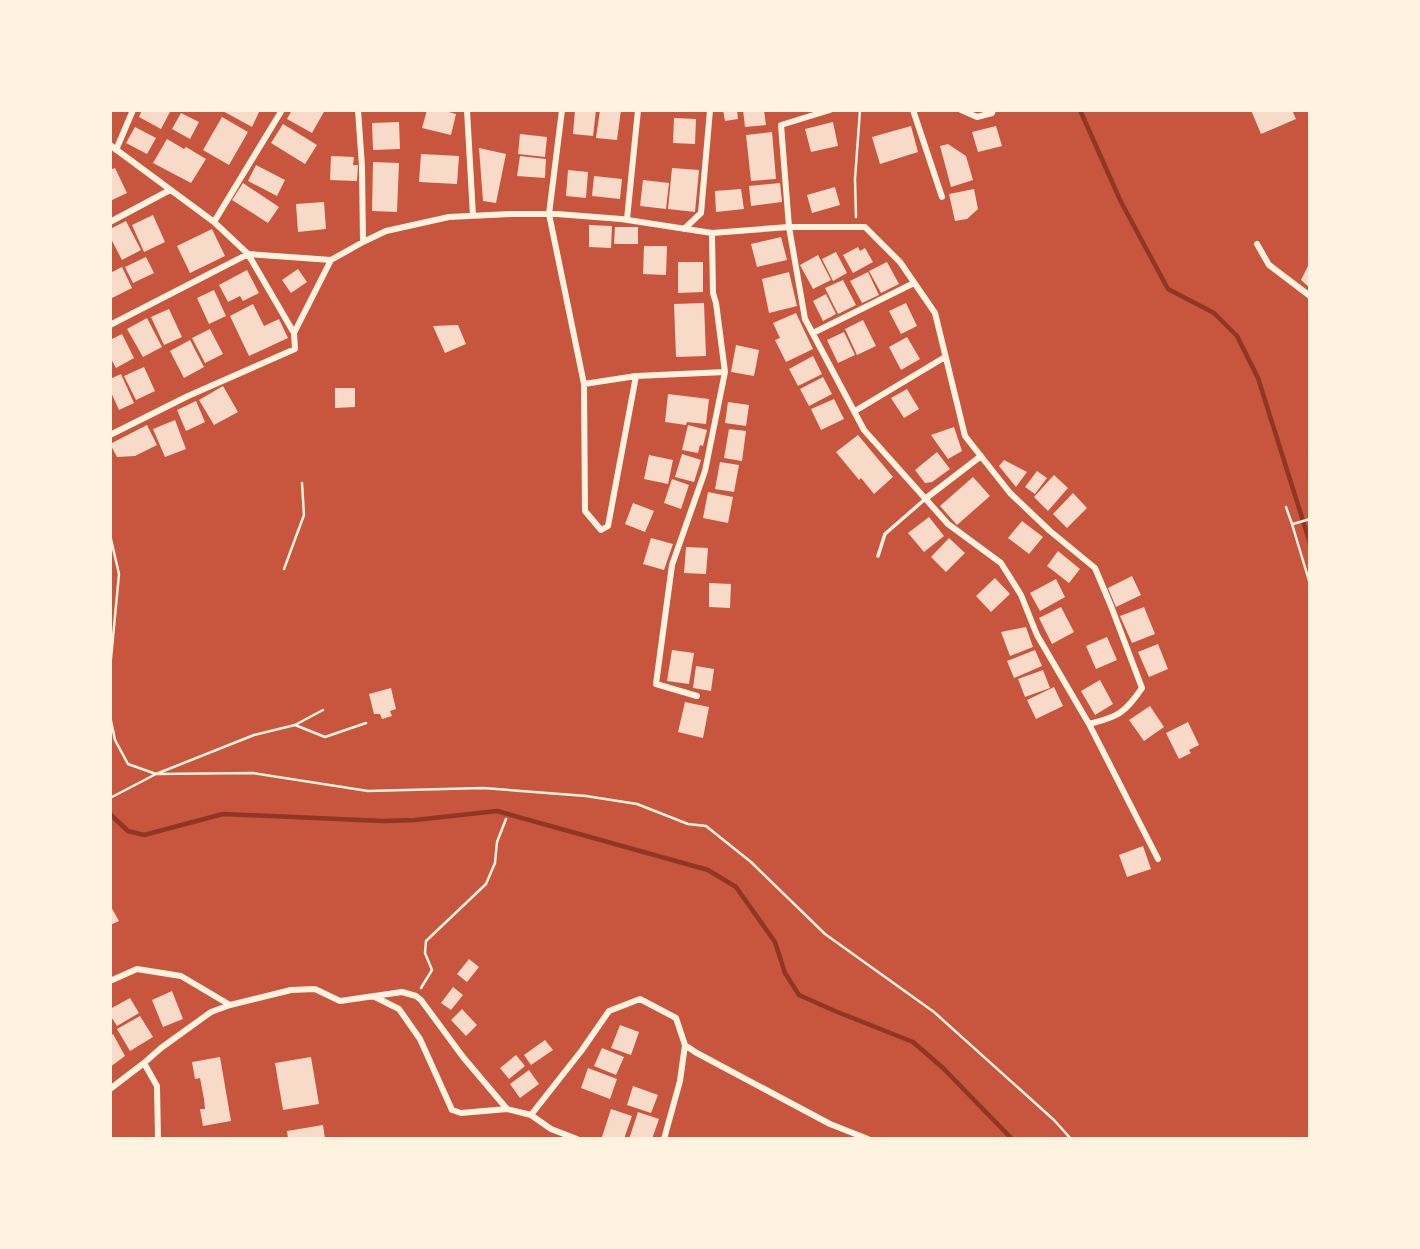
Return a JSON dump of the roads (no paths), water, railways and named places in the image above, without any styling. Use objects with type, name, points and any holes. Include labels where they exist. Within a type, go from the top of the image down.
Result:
[{"type":"street","points":[[110,435],[188,396],[295,349],[294,333],[248,254],[214,222],[113,147],[133,110]]},
{"type":"street","points":[[214,222],[282,110]]},
{"type":"street","points":[[358,110],[363,242]]},
{"type":"street","points":[[467,110],[473,216]]},
{"type":"street","points":[[562,110],[549,214],[584,384],[585,511],[601,530],[608,526],[636,376]]},
{"type":"street","points":[[627,219],[638,110]]},
{"type":"street","points":[[684,229],[701,213],[710,110]]},
{"type":"street","points":[[830,110],[781,125],[789,227],[805,319],[864,430],[948,524],[1001,563],[1021,595],[1037,635],[1089,724],[1158,859]]},
{"type":"street","points":[[913,110],[942,197]]},
{"type":"street","points":[[961,110],[976,117],[992,113],[993,110]]},
{"type":"street","points":[[110,222],[170,190]]},
{"type":"street","points":[[110,325],[248,254],[331,260],[386,231],[449,217],[549,214],[627,219],[712,233],[789,227],[866,227],[900,262],[935,313],[965,436],[1010,493],[1095,568],[1142,688],[1131,705],[1113,718],[1089,724]]},
{"type":"street","points":[[697,696],[656,684],[672,565],[705,471],[725,372],[713,293],[712,233]]},
{"type":"street","points":[[1257,244],[1269,265],[1310,296]]},
{"type":"street","points":[[294,333],[331,260]]},
{"type":"street","points":[[813,333],[914,283]]},
{"type":"street","points":[[855,411],[945,357]]},
{"type":"street","points":[[584,384],[636,376],[725,372]]},
{"type":"street","points":[[925,499],[981,456]]},
{"type":"street","points":[[110,981],[137,969],[181,976],[230,1005]]},
{"type":"street","points":[[110,1089],[211,1012],[230,1005],[291,989],[315,989],[340,1001],[402,992],[416,996],[507,1109]]},
{"type":"street","points":[[374,998],[399,1010],[420,1039],[452,1110],[461,1113],[507,1109],[531,1115],[564,1136],[577,1139]]},
{"type":"street","points":[[531,1115],[609,1011],[640,999],[676,1018],[685,1045],[680,1081],[664,1139]]},
{"type":"street","points":[[685,1045],[830,1124],[868,1139]]},
{"type":"street","points":[[144,1063],[157,1086],[158,1139]]},
{"type":"lane","points":[[878,556],[885,534],[925,499]]},
{"type":"waterway","points":[[1080,110],[1121,202],[1168,289],[1214,313],[1237,336],[1258,378],[1310,543]]},
{"type":"waterway","points":[[110,814],[128,831],[144,835],[223,814],[383,821],[497,811],[708,870],[736,887],[775,942],[785,973],[799,995],[913,1042],[943,1068],[1012,1139]]}]
